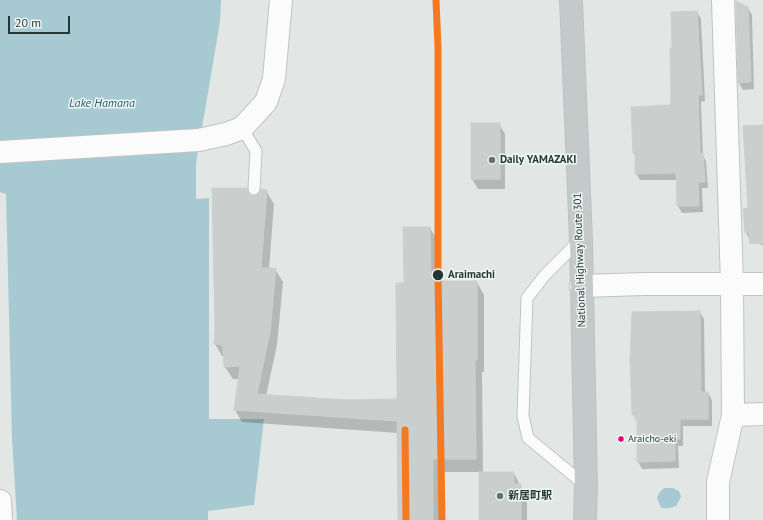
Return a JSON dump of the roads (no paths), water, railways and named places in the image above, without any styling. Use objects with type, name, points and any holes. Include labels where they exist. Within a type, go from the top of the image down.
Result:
[{"type":"highway","name":"National Highway Route 301","points":[[571,0],[580,240],[586,486],[585,520]]},
{"type":"street","points":[[0,152],[199,140],[226,134],[242,128],[266,102],[274,79],[282,0]]},
{"type":"street","points":[[718,520],[718,482],[733,415],[732,284],[723,0]]},
{"type":"street","points":[[581,286],[644,284],[763,284]]},
{"type":"street","points":[[733,415],[763,414]]},
{"type":"street","points":[[0,501],[1,520]]},
{"type":"lane","points":[[242,128],[256,151],[254,189]]},
{"type":"lane","points":[[580,240],[546,274],[527,298],[523,416],[528,438],[586,486]]},
{"type":"water","name":"Lake Hamana","points":[[0,0],[221,0],[220,22],[196,163],[196,199],[209,198],[209,419],[264,419],[254,505],[208,511],[208,520],[17,520],[12,438],[6,194],[0,192]]},
{"type":"water","points":[[664,488],[673,488],[679,491],[681,497],[676,506],[661,508],[657,498],[659,493]]},
{"type":"place","name":"Daily YAMAZAKI","points":[[492,160]]},
{"type":"place","name":"Araimachi","points":[[438,275]]},
{"type":"place","name":"Araicho-eki","points":[[621,439]]},
{"type":"place","name":"新居町駅","points":[[500,496]]}]
